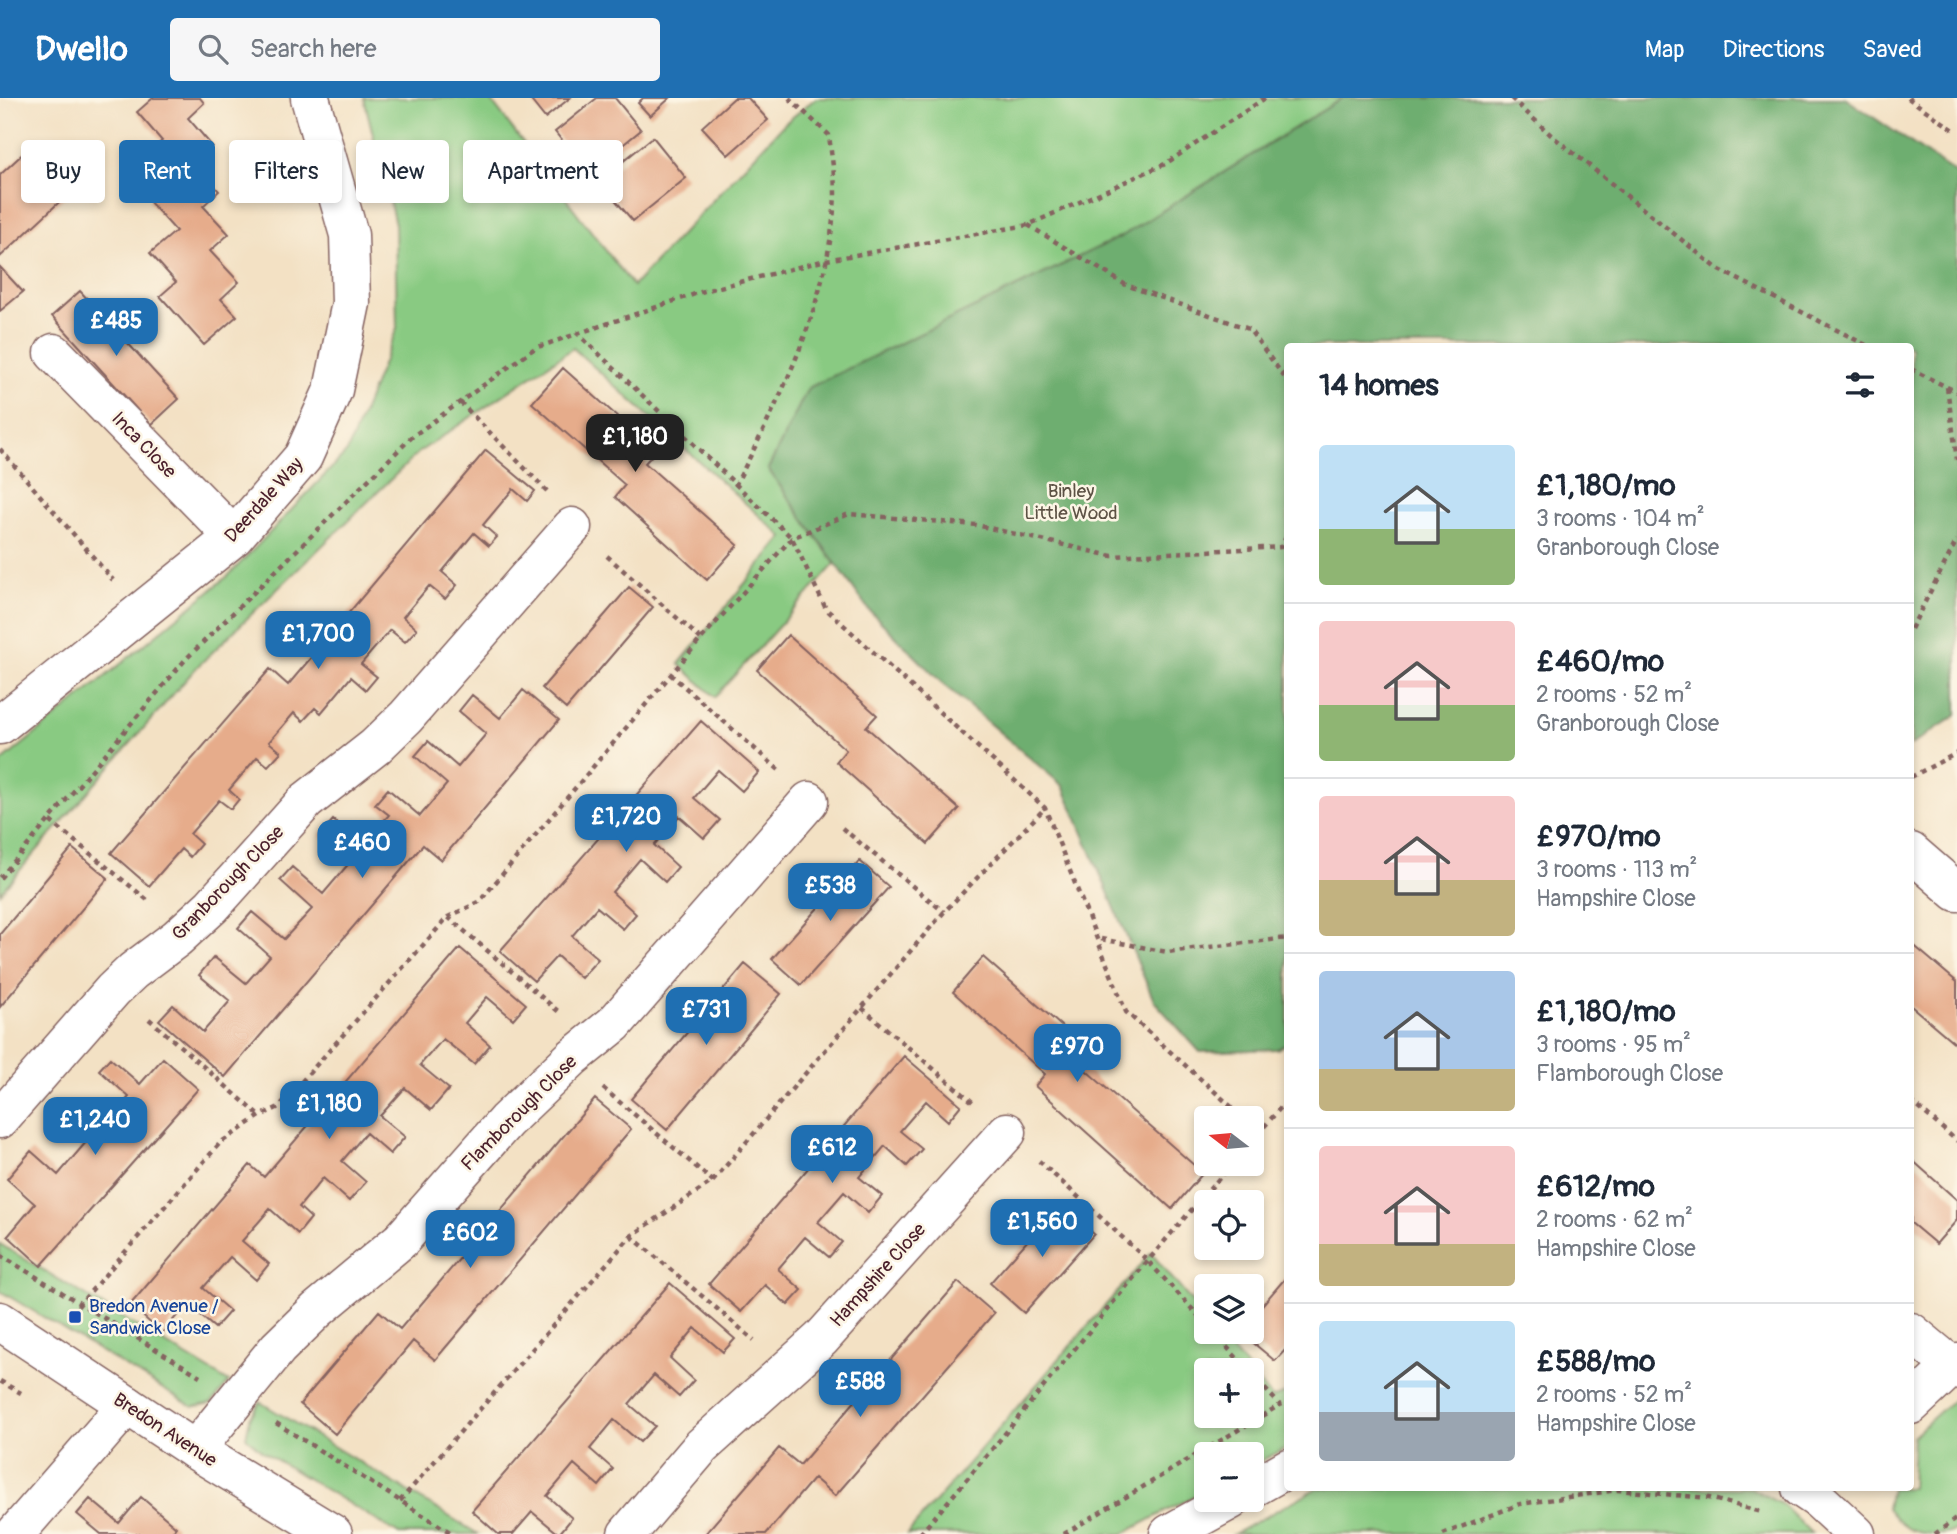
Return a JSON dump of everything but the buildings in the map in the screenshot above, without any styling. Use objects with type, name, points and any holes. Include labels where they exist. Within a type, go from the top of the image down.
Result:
[{"type":"street","name":"Deerdale Way","points":[[0,725],[234,537],[303,457],[333,390],[351,303],[349,235],[310,98]]},
{"type":"street","name":"Inca Close","points":[[54,353],[234,537]]},
{"type":"street","name":"Granborough Close","points":[[0,1119],[113,990],[133,971],[177,939],[212,906],[306,802],[375,747],[406,717],[572,527]]},
{"type":"street","name":"Flamborough Close","points":[[195,1450],[278,1348],[317,1310],[401,1240],[506,1121],[573,1057],[614,1024],[654,982],[809,801]]},
{"type":"street","points":[[1914,855],[1957,892]]},
{"type":"street","name":"Hampshire Close","points":[[627,1534],[702,1446],[821,1339],[1007,1132]]},
{"type":"street","name":"Bredon Avenue","points":[[0,1321],[195,1450],[333,1534]]},
{"type":"street","points":[[1914,1334],[1954,1364],[1914,1402]]},
{"type":"street","points":[[15,1534],[127,1405]]},
{"type":"street","points":[[1264,1482],[1284,1470]]},
{"type":"street","points":[[1817,1492],[1856,1534]]},
{"type":"street","points":[[1169,1534],[1209,1512]]},
{"type":"path","points":[[736,486],[804,345],[826,260],[835,192],[829,135],[789,98]]},
{"type":"path","points":[[0,878],[185,660],[413,436],[535,348],[704,290],[826,260],[1028,225],[1165,164],[1265,98]]},
{"type":"path","points":[[1511,98],[1551,135],[1718,269],[1862,343]]},
{"type":"path","points":[[1908,98],[1957,132]]},
{"type":"path","points":[[1028,225],[1126,285],[1249,329],[1284,377]]},
{"type":"path","points":[[576,332],[792,538],[826,609],[1045,808],[1100,939],[1126,1012],[1231,1106]]},
{"type":"path","points":[[1914,370],[1957,392]]},
{"type":"path","points":[[1947,387],[1957,460]]},
{"type":"path","points":[[0,449],[141,612]]},
{"type":"path","points":[[42,1347],[220,1143],[260,1115],[279,1107],[448,917],[479,902],[701,639],[792,538],[849,514],[976,526],[1112,556],[1281,547],[1284,541]]},
{"type":"path","points":[[1914,623],[1957,540]]},
{"type":"path","points":[[1914,775],[1957,753]]},
{"type":"path","points":[[400,1501],[631,1236],[713,1181],[944,912],[1045,808]]},
{"type":"path","points":[[50,821],[158,909],[177,939]]},
{"type":"path","points":[[448,917],[571,1022],[573,1057],[593,1080],[713,1181]]},
{"type":"path","points":[[1100,939],[1167,953],[1284,938]]},
{"type":"path","points":[[113,990],[260,1115]]},
{"type":"path","points":[[862,1008],[1007,1132],[1146,1259],[1194,1311]]},
{"type":"path","points":[[1264,1127],[1284,1104]]},
{"type":"path","points":[[1914,1104],[1957,1141]]},
{"type":"path","points":[[920,1534],[1002,1438],[1146,1259],[1221,1176]]},
{"type":"path","points":[[631,1236],[786,1368]]},
{"type":"path","points":[[1224,1344],[1237,1358]]},
{"type":"path","points":[[1264,1387],[1280,1405]]},
{"type":"path","points":[[1064,1534],[1284,1404]]},
{"type":"path","points":[[1443,1534],[1520,1504],[1609,1491]]},
{"type":"path","points":[[1628,1491],[1709,1498],[1770,1514]]},
{"type":"path","points":[[1935,1534],[1957,1518]]},
{"type":"green space","points":[[364,98],[489,98],[521,140],[463,140],[463,203],[569,203],[633,286],[784,124],[816,98],[1343,98],[1122,236],[809,388],[768,469],[835,564],[715,697],[679,664],[783,537],[573,348],[419,452],[196,668],[0,893],[0,763],[229,575],[347,452],[397,328],[395,224],[390,203],[449,203],[449,140],[374,140]]},
{"type":"green space","name":"Binley Little Wood","points":[[1343,98],[1845,98],[1957,174],[1957,715],[1914,743],[1914,343],[1284,343],[1284,1045],[1277,1049],[1200,1052],[1154,1001],[1063,786],[944,685],[869,610],[768,469],[808,388],[1122,236]]},
{"type":"green space","points":[[0,1244],[229,1382],[212,1403],[193,1407],[0,1291]]},
{"type":"green space","points":[[1151,1253],[1194,1305],[1194,1344],[1227,1344],[1239,1358],[1194,1358],[1194,1428],[1264,1428],[1264,1388],[1272,1398],[1284,1394],[1284,1449],[1264,1459],[1264,1442],[1194,1442],[1194,1496],[1123,1534],[907,1534]]},
{"type":"green space","points":[[1957,1396],[1957,1530],[1944,1534],[1913,1531],[1897,1520],[1887,1508],[1890,1491],[1914,1491],[1914,1435]]},
{"type":"green space","points":[[260,1402],[478,1534],[399,1534],[262,1451],[246,1437],[250,1418]]},
{"type":"green space","points":[[1312,1491],[1757,1491],[1783,1505],[1812,1534],[1234,1534]]},
{"type":"place","name":"Bredon Avenue / Sandwick Close","points":[[75,1317]]}]
